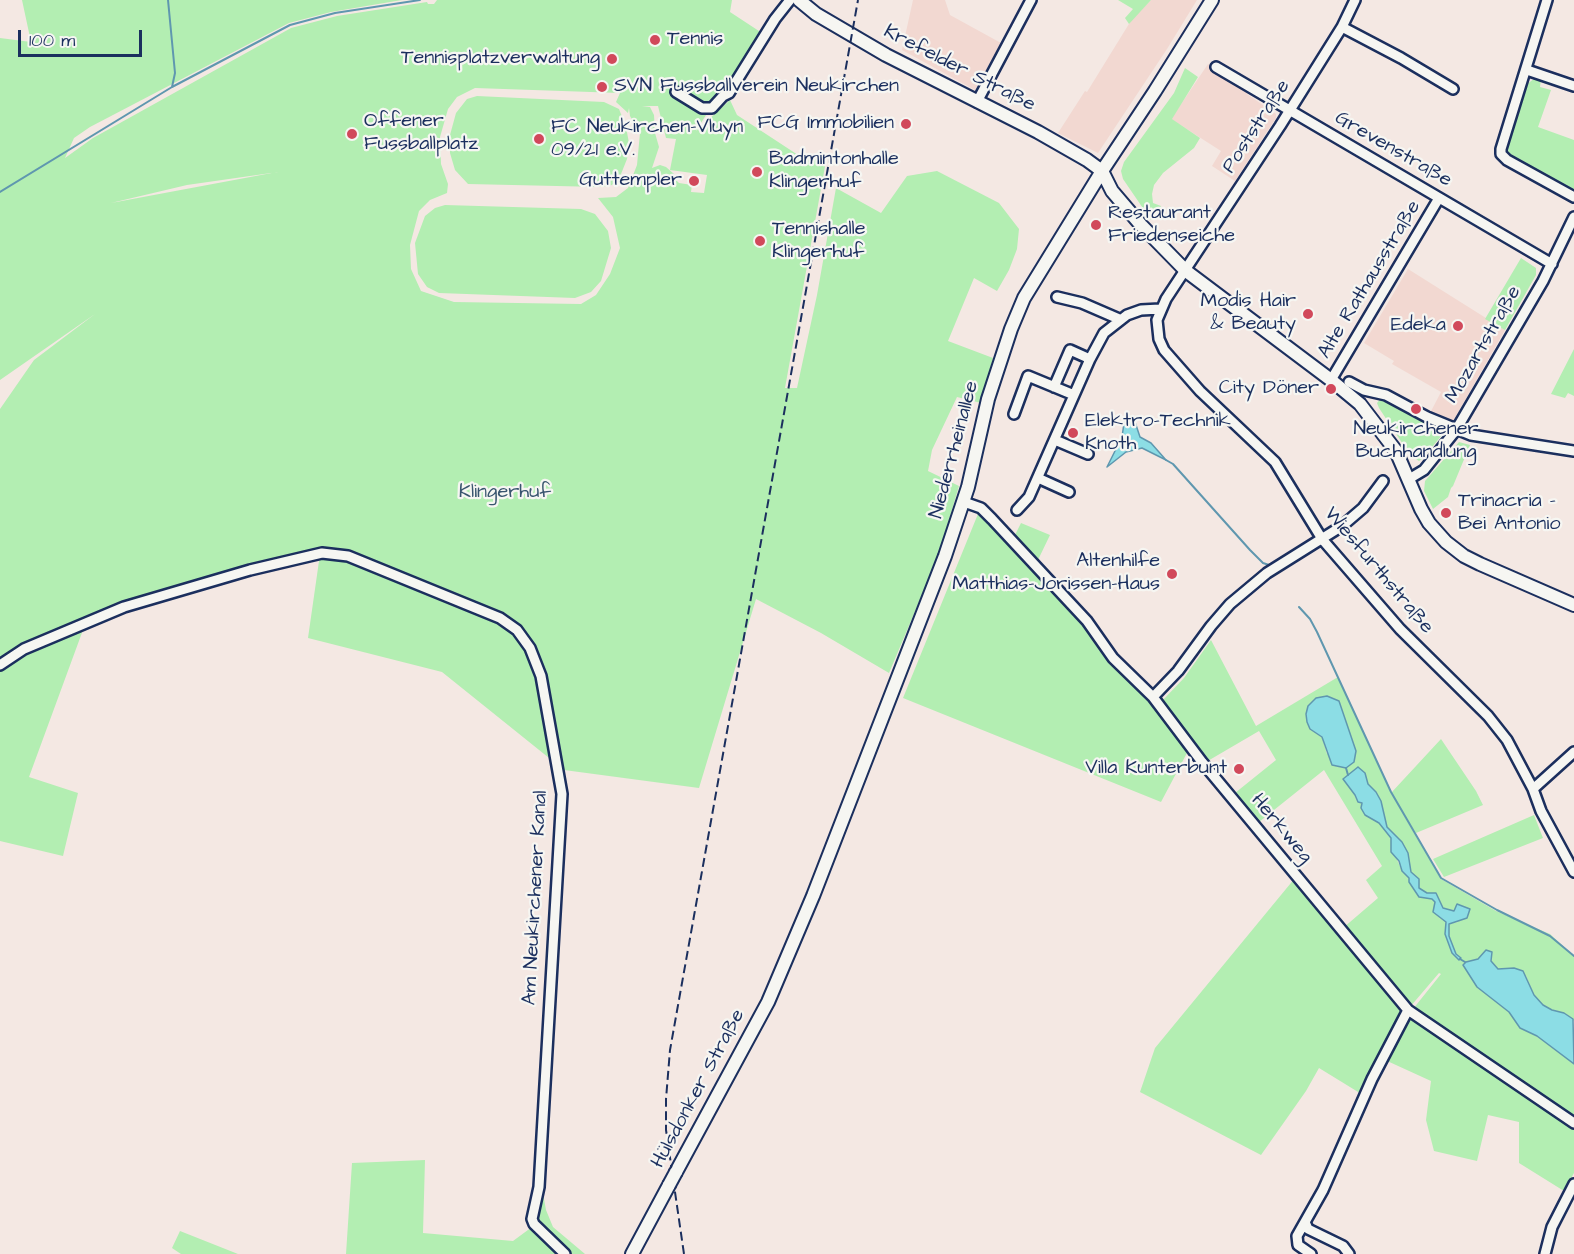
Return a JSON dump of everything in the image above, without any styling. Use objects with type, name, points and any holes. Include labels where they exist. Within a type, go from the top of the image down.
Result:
[{"type":"main road","name":"Krefelder Straße","points":[[799,0],[816,14],[886,56],[1038,132],[1102,171]]},
{"type":"main road","name":"Niederrheinallee","points":[[795,939],[945,556],[964,502],[988,399],[1011,329],[1024,298],[1212,0]]},
{"type":"main road","points":[[1102,171],[1112,191],[1186,271],[1360,404],[1399,455],[1429,523],[1446,542],[1464,556],[1480,564],[1574,604]]},
{"type":"main road","name":"Hülsdonker Straße","points":[[632,1254],[768,1002],[795,939]]},
{"type":"street","points":[[676,92],[702,108],[712,108],[729,93],[790,0]]},
{"type":"street","points":[[977,102],[1031,0]]},
{"type":"street","name":"Poststraße","points":[[1186,271],[1342,27],[1355,0]]},
{"type":"street","points":[[1547,0],[1501,154],[1507,160],[1574,197]]},
{"type":"street","points":[[1342,27],[1453,89]]},
{"type":"street","name":"Grevenstraße","points":[[1216,67],[1552,264]]},
{"type":"street","points":[[1527,70],[1574,86]]},
{"type":"street","name":"Alte Rathausstraße","points":[[1331,380],[1439,198]]},
{"type":"street","name":"Mozartstraße","points":[[1409,479],[1424,470],[1456,430],[1506,348],[1552,264],[1574,217]]},
{"type":"street","points":[[1017,510],[1029,497],[1090,359],[1104,333],[1119,320],[1141,310],[1160,309],[1186,271]]},
{"type":"street","points":[[1057,297],[1082,303],[1119,320]]},
{"type":"street","name":"Wiesfurthstraße","points":[[1160,309],[1156,330],[1164,350],[1200,391],[1275,462],[1322,539],[1400,629],[1488,716],[1507,740],[1533,789],[1541,811],[1574,872]]},
{"type":"street","points":[[1054,387],[1070,350],[1090,359]]},
{"type":"street","points":[[1014,414],[1028,376],[1074,395]]},
{"type":"street","points":[[1348,382],[1364,390],[1386,395],[1470,435],[1574,452]]},
{"type":"street","points":[[1055,440],[1089,454]]},
{"type":"street","points":[[1038,478],[1069,492]]},
{"type":"street","points":[[1153,697],[1178,671],[1230,604],[1271,570],[1342,526],[1363,508],[1383,481]]},
{"type":"street","name":"Herkweg","points":[[964,502],[981,508],[1087,621],[1113,658],[1153,697],[1210,771],[1408,1010],[1574,1123]]},
{"type":"street","name":"Am Neukirchener Kanal","points":[[0,665],[24,649],[124,608],[250,570],[322,553],[348,556],[500,618],[517,630],[530,648],[541,676],[562,794],[539,1187],[532,1219],[534,1224],[565,1254]]},
{"type":"street","points":[[1533,789],[1574,752]]},
{"type":"street","points":[[1311,1254],[1303,1250],[1297,1242],[1297,1236],[1323,1190],[1372,1079],[1408,1010]]},
{"type":"street","points":[[1545,1254],[1552,1227],[1574,1184]]},
{"type":"street","points":[[1305,1222],[1308,1229],[1343,1246],[1349,1254]]},
{"type":"shaded area","points":[[913,0],[945,0],[950,15],[1001,43],[975,90],[902,50]]},
{"type":"shaded area","points":[[1151,0],[1197,0],[1098,153],[1058,133],[1085,91],[1087,92],[1132,19]]},
{"type":"shaded area","points":[[1208,64],[1248,91],[1247,94],[1276,114],[1276,118],[1235,181],[1212,166],[1221,151],[1171,119]]},
{"type":"shaded area","points":[[1408,269],[1505,330],[1452,423],[1429,415],[1441,392],[1392,364],[1394,361],[1364,343]]},
{"type":"green space","name":"Klingerhuf","points":[[22,0],[402,0],[331,12],[289,23],[90,127],[74,138],[65,158],[93,138],[291,28],[337,16],[427,2],[434,4],[437,0],[732,0],[730,12],[762,33],[696,131],[730,100],[737,115],[798,155],[826,161],[785,388],[797,388],[817,295],[836,188],[881,213],[907,176],[937,171],[999,203],[1019,229],[1017,249],[1009,270],[997,291],[974,278],[948,341],[993,358],[981,403],[957,397],[932,450],[928,471],[959,486],[938,557],[889,673],[821,633],[756,599],[699,788],[564,770],[442,672],[308,638],[320,554],[87,619],[29,777],[78,793],[63,856],[0,841],[0,409],[34,360],[95,314],[0,380],[0,38],[31,42]],"holes":[[[475,88],[620,93],[616,102],[628,113],[629,108],[630,116],[640,133],[637,165],[628,188],[616,197],[598,198],[613,217],[620,248],[610,274],[596,295],[581,304],[454,302],[421,291],[411,269],[410,245],[419,211],[430,200],[447,193],[448,184],[441,164],[440,137],[448,109],[457,97]],[[642,106],[658,106],[666,138],[676,139],[670,170],[707,175],[704,193],[691,192],[692,185],[679,183],[666,167],[660,165],[652,168],[659,147],[654,115],[650,107]],[[274,173],[111,203],[187,185]]]},
{"type":"green space","points":[[1118,0],[1151,0],[1129,24],[1125,18],[1133,9]]},
{"type":"green space","points":[[1185,68],[1198,77],[1172,119],[1200,138],[1194,148],[1163,173],[1154,185],[1153,203],[1161,206],[1151,220],[1123,179],[1121,171],[1124,162],[1174,93]]},
{"type":"green space","points":[[1535,78],[1541,79],[1540,87],[1551,90],[1538,127],[1574,140],[1574,189],[1566,189],[1510,156],[1506,150],[1526,85]]},
{"type":"green space","name":"FC Neukirchen-Vluyn 09/21 e.V.","points":[[477,96],[604,102],[619,109],[629,143],[627,159],[621,174],[612,185],[601,187],[468,184],[455,170],[450,153],[450,135],[456,113],[467,99]]},
{"type":"green space","points":[[445,205],[581,209],[595,214],[608,231],[611,248],[601,281],[591,292],[575,298],[439,293],[427,287],[418,274],[415,243],[425,216],[435,208]]},
{"type":"green space","points":[[1521,258],[1536,268],[1536,275],[1505,330],[1485,319]]},
{"type":"green space","points":[[1574,349],[1574,396],[1568,393],[1565,398],[1551,394]]},
{"type":"green space","points":[[1382,397],[1448,428],[1419,461],[1410,455],[1379,408],[1377,403]]},
{"type":"green space","points":[[1459,442],[1470,445],[1448,497],[1433,509],[1424,491],[1425,481]]},
{"type":"green space","points":[[980,509],[1085,623],[1110,660],[1145,696],[1188,751],[1161,802],[903,698]]},
{"type":"green space","points":[[1021,523],[1050,535],[1037,562],[1013,539]]},
{"type":"green space","points":[[1211,640],[1256,726],[1338,677],[1391,793],[1441,739],[1483,805],[1416,833],[1403,814],[1441,879],[1496,911],[1550,934],[1574,956],[1574,1021],[1564,1013],[1543,1005],[1534,995],[1526,976],[1514,968],[1498,969],[1491,961],[1492,953],[1486,950],[1478,959],[1471,962],[1477,987],[1509,1012],[1520,1028],[1537,1036],[1574,1064],[1574,1173],[1564,1191],[1519,1163],[1519,1122],[1488,1115],[1477,1161],[1434,1151],[1426,1120],[1431,1081],[1385,1060],[1409,1014],[1441,974],[1439,973],[1410,1007],[1343,928],[1378,898],[1366,880],[1382,866],[1324,770],[1259,822],[1235,793],[1276,760],[1259,731],[1206,762],[1162,704],[1162,701],[1184,678]],"holes":[[[1310,728],[1349,734],[1356,751],[1327,754],[1322,737]],[[1365,773],[1368,784],[1376,792],[1387,827],[1402,842],[1408,853],[1411,872],[1419,888],[1443,908],[1454,911],[1458,922],[1449,923],[1449,936],[1456,954],[1445,934],[1446,922],[1434,907],[1435,902],[1432,899],[1419,897],[1410,878],[1402,871],[1391,838],[1379,823],[1365,815],[1363,803],[1356,799],[1355,795]]]},
{"type":"green space","points":[[1534,815],[1543,838],[1444,877],[1433,859]]},
{"type":"green space","points":[[1295,878],[1404,1011],[1363,1095],[1319,1068],[1306,1091],[1261,1155],[1140,1092],[1155,1048]]},
{"type":"green space","points":[[425,1160],[423,1233],[513,1241],[532,1227],[542,1188],[546,1210],[553,1227],[585,1254],[346,1254],[352,1163]]},
{"type":"green space","points":[[180,1231],[238,1254],[181,1254],[172,1248]]},
{"type":"water","points":[[1129,416],[1134,419],[1140,437],[1151,443],[1166,460],[1142,448],[1126,452],[1107,467],[1122,437],[1124,423]]},
{"type":"water","points":[[1327,696],[1339,701],[1356,751],[1354,762],[1346,768],[1332,765],[1322,737],[1310,729],[1307,722],[1308,706],[1316,698]]},
{"type":"water","points":[[1358,767],[1365,773],[1368,784],[1381,801],[1387,827],[1402,842],[1408,853],[1411,872],[1419,879],[1419,888],[1427,893],[1436,893],[1443,908],[1454,911],[1457,904],[1470,909],[1467,918],[1449,924],[1449,936],[1456,954],[1461,958],[1459,960],[1452,953],[1445,934],[1446,922],[1433,912],[1435,902],[1432,899],[1419,897],[1409,882],[1409,878],[1402,871],[1399,861],[1391,852],[1391,838],[1379,823],[1365,815],[1361,808],[1362,803],[1358,802],[1343,779]]},
{"type":"water","points":[[1486,950],[1492,952],[1491,961],[1498,969],[1514,968],[1523,971],[1534,995],[1543,1005],[1573,1019],[1574,1064],[1537,1036],[1520,1028],[1509,1012],[1477,987],[1463,965],[1478,959]]},
{"type":"waterway","points":[[168,0],[175,73],[172,87]]},
{"type":"waterway","points":[[0,192],[172,87],[290,25],[335,13],[420,0]]},
{"type":"waterway","points":[[1166,460],[1173,464],[1250,550],[1263,563],[1269,565]]},
{"type":"waterway","points":[[1299,607],[1310,619],[1317,632],[1391,792],[1441,878],[1497,910],[1550,936],[1574,956]]},
{"type":"waterway","points":[[1346,768],[1348,775]]},
{"type":"waterway","points":[[1460,959],[1465,962]]},
{"type":"railway","points":[[684,1254],[666,1130],[670,1050],[858,0]]},
{"type":"place","name":"Tennis","points":[[655,40]]},
{"type":"place","name":"Tennisplatzverwaltung","points":[[612,59]]},
{"type":"place","name":"SVN Fussballverein Neukirchen","points":[[602,87]]},
{"type":"place","name":"FCG Immobilien","points":[[906,124]]},
{"type":"place","name":"Offener Fussballplatz","points":[[352,134]]},
{"type":"place","name":"FC Neukirchen-Vluyn 09/21 e.V.","points":[[539,139]]},
{"type":"place","name":"Badmintonhalle Klingerhuf","points":[[757,172]]},
{"type":"place","name":"Guttempler","points":[[694,181]]},
{"type":"place","name":"Restaurant Friedenseiche","points":[[1096,225]]},
{"type":"place","name":"Tennishalle Klingerhuf","points":[[760,241]]},
{"type":"place","name":"Modis Hair & Beauty","points":[[1308,314]]},
{"type":"place","name":"Edeka","points":[[1458,326]]},
{"type":"place","name":"City Döner","points":[[1331,389]]},
{"type":"place","name":"Neukirchener Buchhandlung","points":[[1416,409]]},
{"type":"place","name":"Elektro-Technik Knoth","points":[[1073,433]]},
{"type":"place","name":"Trinacria - Bei Antonio","points":[[1446,513]]},
{"type":"place","name":"Altenhilfe Matthias-Jorissen-Haus","points":[[1172,574]]},
{"type":"place","name":"Villa Kunterbunt","points":[[1239,769]]}]
